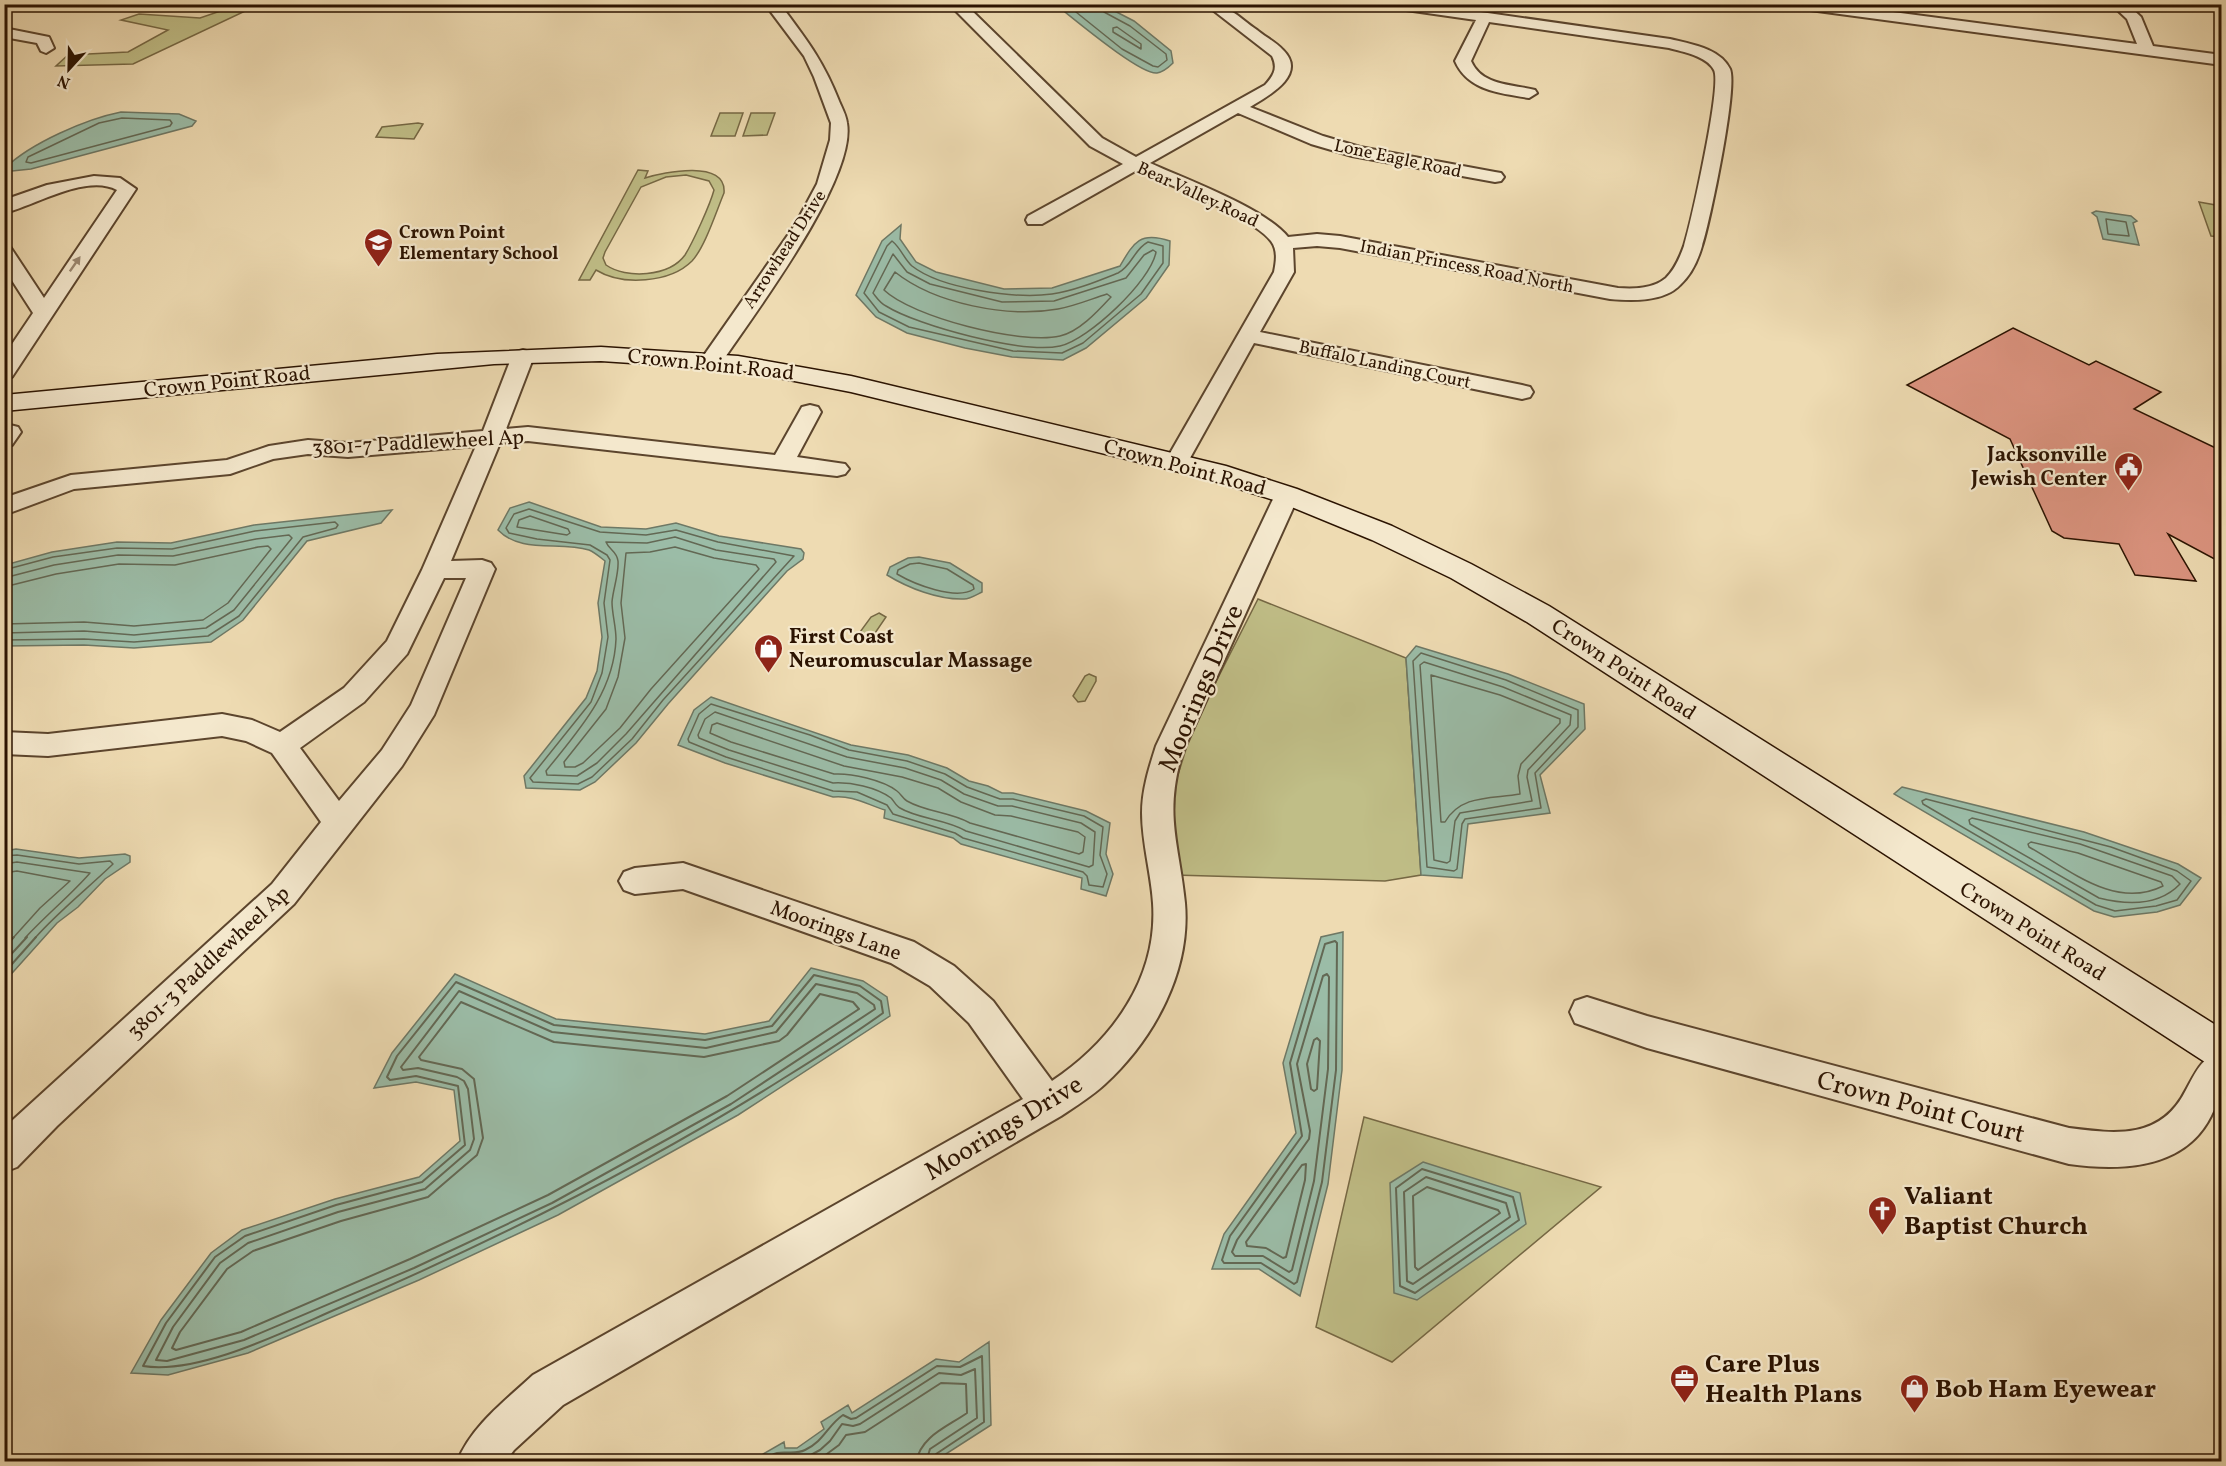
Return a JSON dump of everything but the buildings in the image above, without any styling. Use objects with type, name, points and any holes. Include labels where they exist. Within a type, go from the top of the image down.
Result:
[{"type":"street","name":"Arrowhead Drive","points":[[711,361],[804,225],[826,184],[838,141],[839,123],[822,77],[811,55],[772,4]]},
{"type":"street","name":"Bear Valley Road","points":[[956,4],[1096,142],[1133,164],[1251,216],[1268,227],[1284,243]]},
{"type":"street","points":[[1035,220],[1271,87],[1281,77],[1284,68],[1283,60],[1278,53],[1212,4]]},
{"type":"street","points":[[1392,4],[1484,18],[1463,61],[1465,68],[1472,76],[1486,84],[1529,93]]},
{"type":"street","points":[[1795,4],[2222,60]]},
{"type":"street","points":[[2118,4],[2134,17],[2147,51]]},
{"type":"street","name":"Indian Princess Road North","points":[[1284,243],[1317,240],[1340,242],[1610,293],[1632,295],[1651,293],[1674,283],[1687,265],[1694,249],[1724,76],[1718,63],[1706,55],[1670,44],[1484,18]]},
{"type":"street","points":[[4,32],[44,40],[46,48]]},
{"type":"street","name":"Lone Eagle Road","points":[[1236,107],[1317,140],[1358,152],[1495,177]]},
{"type":"street","points":[[4,208],[41,194],[85,182],[119,183],[127,189],[4,372]]},
{"type":"street","points":[[1177,462],[1284,272],[1287,258],[1284,243]]},
{"type":"street","points":[[4,252],[43,313]]},
{"type":"street","name":"Buffalo Landing Court","points":[[1249,336],[1522,392]]},
{"type":"street","name":"Crown Point Road","points":[[4,403],[437,361],[601,354],[711,361],[780,369],[1177,462],[1287,495],[1382,532],[1461,571],[1538,614],[2222,1052]]},
{"type":"street","points":[[282,745],[354,695],[376,674],[398,647],[435,570],[523,356]]},
{"type":"street","points":[[782,463],[810,412]]},
{"type":"street","name":"3801-7 Paddlewheel Ap","points":[[4,507],[71,482],[230,467],[269,453],[308,447],[348,450],[528,434],[837,469]]},
{"type":"street","name":"Moorings Drive","points":[[478,1461],[499,1435],[548,1390],[1048,1104],[1091,1073],[1125,1039],[1146,1006],[1161,972],[1169,941],[1170,906],[1157,814],[1160,777],[1170,746],[1287,495]]},
{"type":"street","name":"3801-3 Paddlewheel Ap","points":[[4,1154],[44,1114],[283,894],[392,758],[424,708],[482,569],[435,570]]},
{"type":"street","points":[[4,743],[48,745],[222,725],[252,731],[282,745],[338,823]]},
{"type":"street","name":"Moorings Lane","points":[[635,881],[683,876],[902,952],[942,976],[981,1012],[1048,1104]]},
{"type":"street","name":"Crown Point Court","points":[[1587,1012],[1647,1032],[2069,1146],[2104,1152],[2122,1152],[2161,1143],[2194,1112],[2213,1074],[2222,1066]]},
{"type":"shaded area","points":[[238,5],[258,5],[133,64],[56,66],[68,55],[128,52],[168,30],[121,20],[139,14],[200,18]]},
{"type":"shaded area","points":[[720,113],[743,113],[735,136],[711,136]]},
{"type":"shaded area","points":[[751,113],[775,113],[767,135],[743,136]]},
{"type":"shaded area","points":[[423,124],[414,139],[376,137],[382,127]]},
{"type":"shaded area","points":[[638,170],[648,171],[645,178],[693,170],[716,175],[722,182],[724,193],[706,238],[697,255],[683,268],[659,278],[646,280],[619,278],[596,270],[590,280],[579,280]],"holes":[[[686,175],[709,181],[714,190],[709,205],[685,255],[678,262],[669,268],[647,274],[625,272],[606,265],[603,258],[605,252],[641,187],[666,177]]]},
{"type":"shaded area","points":[[2199,202],[2221,206],[2221,237],[2211,236]]},
{"type":"shaded area","points":[[1258,599],[1406,658],[1421,875],[1385,881],[1174,875],[1170,800],[1193,727]]},
{"type":"shaded area","points":[[879,613],[886,617],[871,639],[863,638],[860,632],[871,617]]},
{"type":"shaded area","points":[[1089,674],[1096,677],[1096,681],[1085,701],[1078,702],[1073,696],[1085,676]]},
{"type":"shaded area","points":[[1364,1117],[1601,1187],[1392,1362],[1316,1327]]},
{"type":"water","points":[[1056,5],[1103,5],[1134,21],[1171,51],[1173,63],[1157,73],[1148,71],[1122,56]]},
{"type":"water","points":[[121,112],[179,114],[196,121],[192,126],[31,169],[12,171],[5,168],[29,150],[60,133],[92,120]]},
{"type":"water","points":[[2096,211],[2131,216],[2137,221],[2133,223],[2139,245],[2103,239],[2097,217],[2092,213]]},
{"type":"water","points":[[901,225],[900,239],[916,262],[936,272],[1004,289],[1052,288],[1120,266],[1134,245],[1145,238],[1152,237],[1170,241],[1169,265],[1146,298],[1086,348],[1063,360],[1012,357],[907,333],[876,317],[856,295],[882,241]]},
{"type":"water","points":[[529,502],[601,527],[646,529],[676,523],[719,536],[801,549],[804,553],[803,559],[787,571],[636,743],[595,782],[580,790],[526,788],[524,776],[586,698],[597,671],[602,637],[598,603],[605,561],[589,550],[529,545],[507,537],[498,530],[510,508]]},
{"type":"water","points":[[392,510],[381,523],[307,541],[243,620],[211,642],[134,648],[84,645],[5,646],[5,565],[52,552],[117,542],[171,543],[254,525]]},
{"type":"water","points":[[919,557],[950,563],[982,583],[982,592],[966,599],[944,598],[914,589],[887,575],[890,567],[908,558]]},
{"type":"water","points":[[1416,646],[1508,674],[1584,704],[1585,729],[1540,775],[1550,813],[1468,824],[1462,878],[1421,875],[1406,658]]},
{"type":"water","points":[[711,697],[851,745],[908,755],[947,768],[969,781],[1002,793],[1013,793],[1086,811],[1110,823],[1106,854],[1113,874],[1106,896],[1081,889],[1082,878],[961,844],[953,838],[884,818],[885,810],[859,800],[833,797],[725,763],[678,745],[694,710]]},
{"type":"water","points":[[1902,787],[2084,832],[2178,864],[2201,878],[2180,905],[2157,912],[2114,917],[2094,911],[1894,794]]},
{"type":"water","points":[[16,849],[79,858],[125,854],[130,856],[130,862],[105,879],[78,907],[57,923],[5,981],[5,851]]},
{"type":"water","points":[[1343,932],[1342,1070],[1328,1184],[1300,1296],[1259,1269],[1212,1269],[1224,1234],[1296,1133],[1283,1063],[1321,937]]},
{"type":"water","points":[[811,968],[863,981],[887,997],[890,1016],[738,1115],[558,1215],[419,1280],[248,1353],[168,1375],[131,1373],[161,1320],[211,1253],[242,1230],[335,1199],[419,1177],[460,1141],[454,1090],[416,1082],[374,1088],[392,1053],[455,974],[556,1019],[705,1034],[769,1021]]},
{"type":"water","points":[[1423,1162],[1520,1193],[1526,1224],[1417,1300],[1394,1293],[1390,1183]]},
{"type":"water","points":[[989,1342],[991,1425],[935,1461],[751,1461],[784,1442],[785,1448],[797,1448],[824,1429],[821,1422],[848,1405],[852,1413],[936,1359],[959,1362]]},
{"type":"place","name":"Crown Point Elementary School","points":[[378,268]]},
{"type":"place","name":"Jacksonville Jewish Center","points":[[2128,492]]},
{"type":"place","name":"First Coast Neuromuscular Massage","points":[[768,674]]},
{"type":"place","name":"Valiant Baptist Church","points":[[1883,1236]]},
{"type":"place","name":"Care Plus Health Plans","points":[[1684,1404]]},
{"type":"place","name":"Bob Ham Eyewear","points":[[1914,1414]]}]
